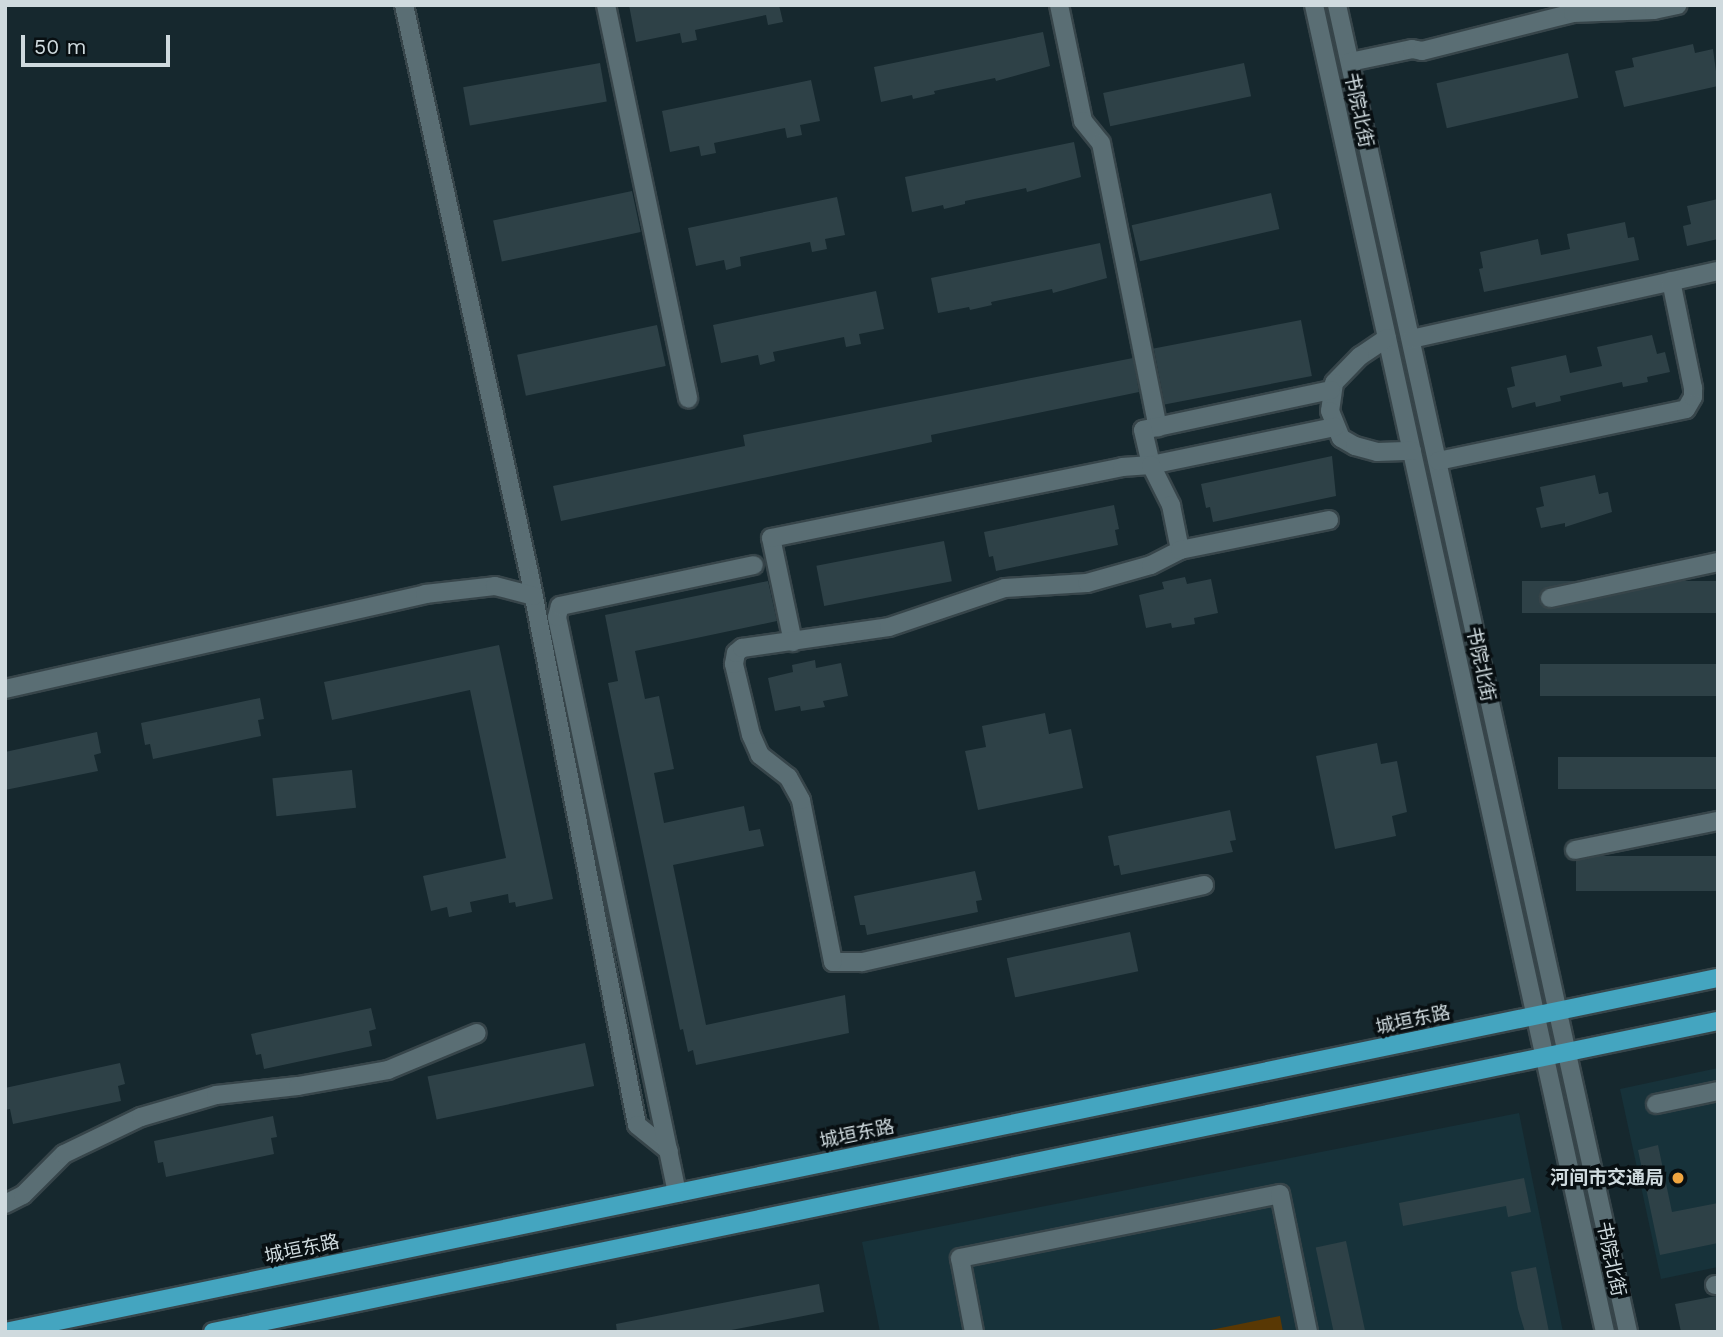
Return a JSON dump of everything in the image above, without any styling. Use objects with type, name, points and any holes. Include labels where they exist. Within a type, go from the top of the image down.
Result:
[{"type":"main road","name":"城垣东路","points":[[5,1332],[1718,978]]},
{"type":"main road","points":[[213,1332],[1718,1021]]},
{"type":"street","points":[[404,5],[534,596],[637,1125],[669,1152]]},
{"type":"street","points":[[606,5],[688,399]]},
{"type":"street","points":[[1059,5],[1083,121],[1101,143],[1158,427]]},
{"type":"street","name":"书院北街","points":[[1314,5],[1605,1332]]},
{"type":"street","name":"书院北街","points":[[1337,5],[1628,1332]]},
{"type":"street","points":[[1350,62],[1412,49],[1422,51],[1573,9],[1654,10],[1677,5]]},
{"type":"street","points":[[1411,339],[1718,271]]},
{"type":"street","points":[[1438,461],[1686,409],[1693,397],[1693,388],[1671,282]]},
{"type":"street","points":[[1180,550],[1171,505],[1151,465],[1143,430],[1331,390],[1360,356],[1387,338]]},
{"type":"street","points":[[1331,390],[1330,411],[1341,438],[1355,446],[1377,452],[1412,451]]},
{"type":"street","points":[[793,642],[771,538],[1335,427]]},
{"type":"street","points":[[1204,885],[862,962],[833,962],[801,800],[788,777],[760,755],[751,735],[734,664],[736,653],[742,648],[889,628],[1004,588],[1087,583],[1151,565],[1180,550],[1329,520]]},
{"type":"street","points":[[1550,598],[1718,562]]},
{"type":"street","points":[[677,1193],[557,617],[560,606],[754,565]]},
{"type":"street","points":[[5,689],[425,594],[495,586],[534,596]]},
{"type":"street","points":[[1576,850],[1718,821]]},
{"type":"street","points":[[5,1204],[23,1195],[64,1154],[141,1117],[216,1095],[298,1086],[388,1070],[477,1033]]},
{"type":"street","points":[[1656,1104],[1718,1091]]},
{"type":"street","points":[[974,1332],[960,1258],[1280,1194],[1308,1332]]},
{"type":"shaded area","name":"河间市交通局","points":[[1718,1068],[1718,1267],[1661,1279],[1620,1089]]},
{"type":"shaded area","points":[[1519,1113],[1563,1332],[880,1332],[862,1242]]},
{"type":"shaded area","points":[[1280,1316],[1283,1332],[1201,1332]]},
{"type":"building","points":[[629,5],[779,5],[783,22],[768,25],[766,15],[695,30],[697,40],[682,43],[680,33],[636,42]]},
{"type":"building","points":[[1043,32],[1050,66],[996,81],[995,78],[934,91],[935,94],[913,99],[912,95],[881,102],[874,67]]},
{"type":"building","points":[[1693,44],[1695,53],[1713,49],[1718,86],[1624,107],[1615,71],[1634,67],[1632,58]]},
{"type":"building","points":[[1568,53],[1578,98],[1447,128],[1436,83]]},
{"type":"building","points":[[600,63],[607,101],[470,126],[463,87]]},
{"type":"building","points":[[1244,63],[1251,96],[1110,126],[1103,93]]},
{"type":"building","points":[[811,80],[820,121],[800,125],[802,135],[787,138],[785,128],[714,143],[716,153],[701,156],[699,146],[670,152],[662,111]]},
{"type":"building","points":[[1074,142],[1081,177],[1027,192],[1026,188],[965,201],[965,204],[944,209],[943,205],[912,212],[905,177]]},
{"type":"building","points":[[632,191],[641,232],[502,262],[493,221]]},
{"type":"building","points":[[1271,193],[1279,229],[1140,261],[1132,225]]},
{"type":"building","points":[[837,197],[845,235],[825,239],[827,249],[812,252],[810,242],[740,257],[741,266],[726,270],[724,260],[696,266],[688,228]]},
{"type":"building","points":[[1718,199],[1718,239],[1687,246],[1683,226],[1691,224],[1687,206]]},
{"type":"building","points":[[1625,222],[1628,238],[1634,237],[1639,260],[1484,292],[1479,269],[1483,268],[1480,252],[1538,239],[1541,255],[1570,249],[1567,234]]},
{"type":"building","points":[[1100,243],[1107,278],[1053,293],[1052,289],[991,302],[992,305],[970,310],[969,307],[938,313],[931,278]]},
{"type":"building","points":[[876,291],[884,329],[859,334],[861,344],[846,347],[844,337],[773,352],[775,361],[760,365],[758,355],[721,363],[713,325]]},
{"type":"building","points":[[1301,320],[1312,376],[1165,405],[1154,349]]},
{"type":"building","points":[[657,325],[666,366],[526,396],[517,355]]},
{"type":"building","points":[[1652,335],[1657,354],[1665,352],[1670,372],[1647,377],[1648,382],[1623,387],[1622,382],[1560,396],[1561,401],[1536,407],[1535,402],[1512,408],[1507,388],[1515,386],[1511,367],[1566,355],[1570,373],[1602,366],[1597,347]]},
{"type":"building","points":[[1133,358],[1139,392],[931,435],[932,442],[561,521],[553,486],[745,446],[743,435]]},
{"type":"building","points":[[1332,456],[1336,496],[1213,522],[1210,507],[1206,508],[1201,484]]},
{"type":"building","points":[[1595,475],[1599,494],[1608,492],[1612,512],[1565,527],[1565,523],[1541,528],[1536,508],[1544,506],[1540,487]]},
{"type":"building","points":[[1114,505],[1119,529],[1115,530],[1118,545],[996,571],[993,556],[989,557],[984,532]]},
{"type":"building","points":[[944,541],[952,581],[824,606],[816,566]]},
{"type":"building","points":[[1185,577],[1187,584],[1211,579],[1218,613],[1194,618],[1195,624],[1172,628],[1171,623],[1146,628],[1139,595],[1164,589],[1162,582]]},
{"type":"building","points":[[768,581],[777,621],[635,651],[645,699],[659,696],[674,769],[654,773],[664,823],[744,806],[749,831],[760,829],[764,846],[673,865],[706,1025],[845,995],[849,1033],[696,1065],[693,1050],[688,1052],[683,1029],[680,1030],[608,683],[618,681],[605,615]]},
{"type":"building","points":[[1522,581],[1718,581],[1718,613],[1522,613]]},
{"type":"building","points":[[499,645],[553,899],[516,907],[515,902],[509,903],[508,894],[470,902],[472,912],[449,917],[447,907],[431,911],[423,876],[506,858],[470,690],[332,720],[324,682]]},
{"type":"building","points":[[815,660],[816,668],[841,663],[848,696],[823,701],[825,707],[801,711],[800,706],[775,711],[768,678],[793,672],[792,665]]},
{"type":"building","points":[[1540,664],[1718,664],[1718,696],[1540,696]]},
{"type":"building","points":[[260,698],[264,719],[258,720],[261,736],[153,759],[150,744],[145,745],[141,723]]},
{"type":"building","points":[[1045,713],[1049,734],[1071,729],[1083,788],[978,810],[965,751],[986,747],[982,726]]},
{"type":"building","points":[[97,732],[101,753],[94,755],[98,771],[5,790],[5,752]]},
{"type":"building","points":[[1377,743],[1381,764],[1397,761],[1407,812],[1392,816],[1396,836],[1335,849],[1316,756]]},
{"type":"building","points":[[1558,757],[1718,757],[1718,789],[1558,789]]},
{"type":"building","points":[[352,770],[356,808],[276,816],[272,778]]},
{"type":"building","points":[[1230,810],[1236,840],[1230,841],[1233,852],[1121,875],[1119,865],[1114,866],[1108,836]]},
{"type":"building","points":[[1576,856],[1718,856],[1718,891],[1576,891]]},
{"type":"building","points":[[975,871],[982,900],[976,901],[978,912],[867,935],[865,925],[860,925],[854,896]]},
{"type":"building","points":[[1130,932],[1138,971],[1015,997],[1007,958]]},
{"type":"building","points":[[371,1008],[376,1029],[369,1031],[372,1046],[264,1069],[261,1054],[256,1055],[251,1034]]},
{"type":"building","points":[[585,1043],[594,1086],[437,1120],[428,1076]]},
{"type":"building","points":[[120,1063],[125,1084],[118,1086],[121,1101],[13,1124],[10,1109],[5,1110],[5,1088]]},
{"type":"building","points":[[273,1116],[277,1137],[271,1138],[274,1154],[166,1177],[163,1162],[158,1163],[154,1141]]},
{"type":"building","points":[[1658,1145],[1672,1212],[1718,1203],[1718,1243],[1660,1255],[1638,1150]]},
{"type":"building","points":[[1524,1178],[1531,1212],[1508,1217],[1506,1206],[1403,1226],[1399,1203]]},
{"type":"building","points":[[1346,1241],[1365,1332],[1334,1332],[1316,1247]]},
{"type":"building","points":[[1536,1267],[1549,1332],[1525,1332],[1518,1309],[1511,1272]]},
{"type":"building","points":[[819,1284],[824,1312],[721,1332],[617,1332],[616,1324]]},
{"type":"building","points":[[1716,1296],[1718,1332],[1681,1332],[1675,1304]]},
{"type":"place","name":"河间市交通局","points":[[1678,1178]]}]
